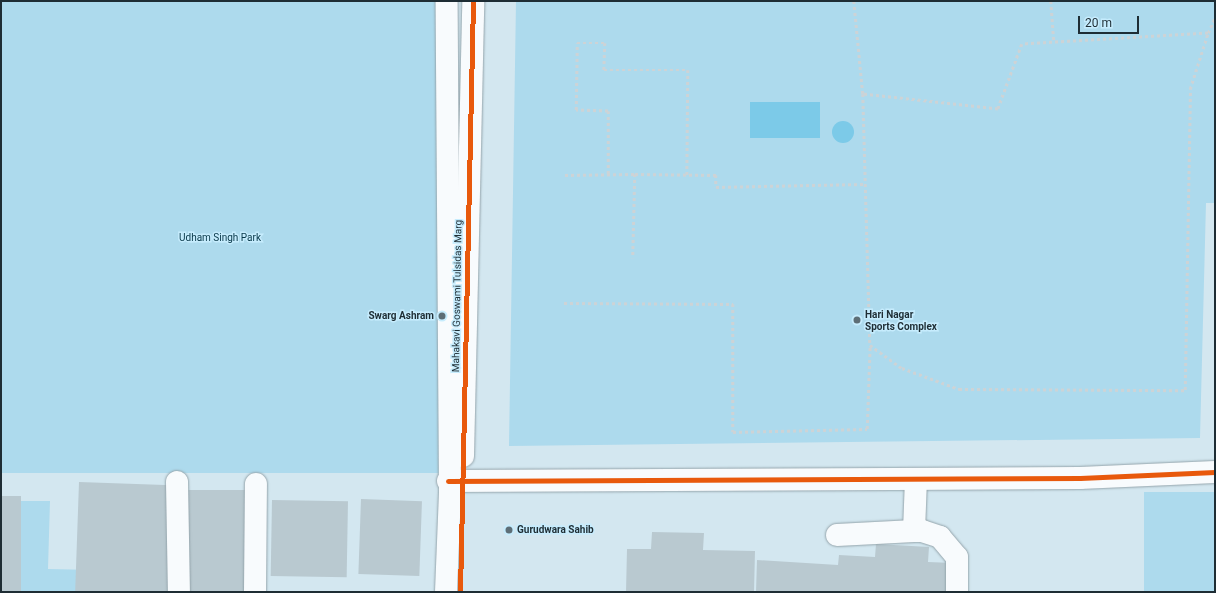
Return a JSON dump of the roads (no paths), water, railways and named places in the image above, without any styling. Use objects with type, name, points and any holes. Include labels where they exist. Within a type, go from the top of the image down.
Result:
[{"type":"street","name":"Mahakavi Goswami Tulsidas Marg","points":[[447,1],[455,481],[460,592]]},
{"type":"street","name":"Mahakavi Goswami Tulsidas Marg","points":[[446,592],[450,490],[455,481],[473,1]]},
{"type":"street","points":[[455,481],[1080,478],[1215,472]]},
{"type":"street","points":[[914,531],[916,479]]},
{"type":"street","points":[[177,482],[179,592]]},
{"type":"street","points":[[255,592],[256,484]]},
{"type":"street","points":[[837,535],[922,531],[940,537],[957,557],[957,592]]},
{"type":"place","name":"Swarg Ashram","points":[[442,316]]},
{"type":"place","name":"Hari Nagar Sports Complex","points":[[857,320]]},
{"type":"place","name":"Gurudwara Sahib","points":[[509,530]]},
{"type":"park label","name":"Udham Singh Park","points":[[220,238]]}]
